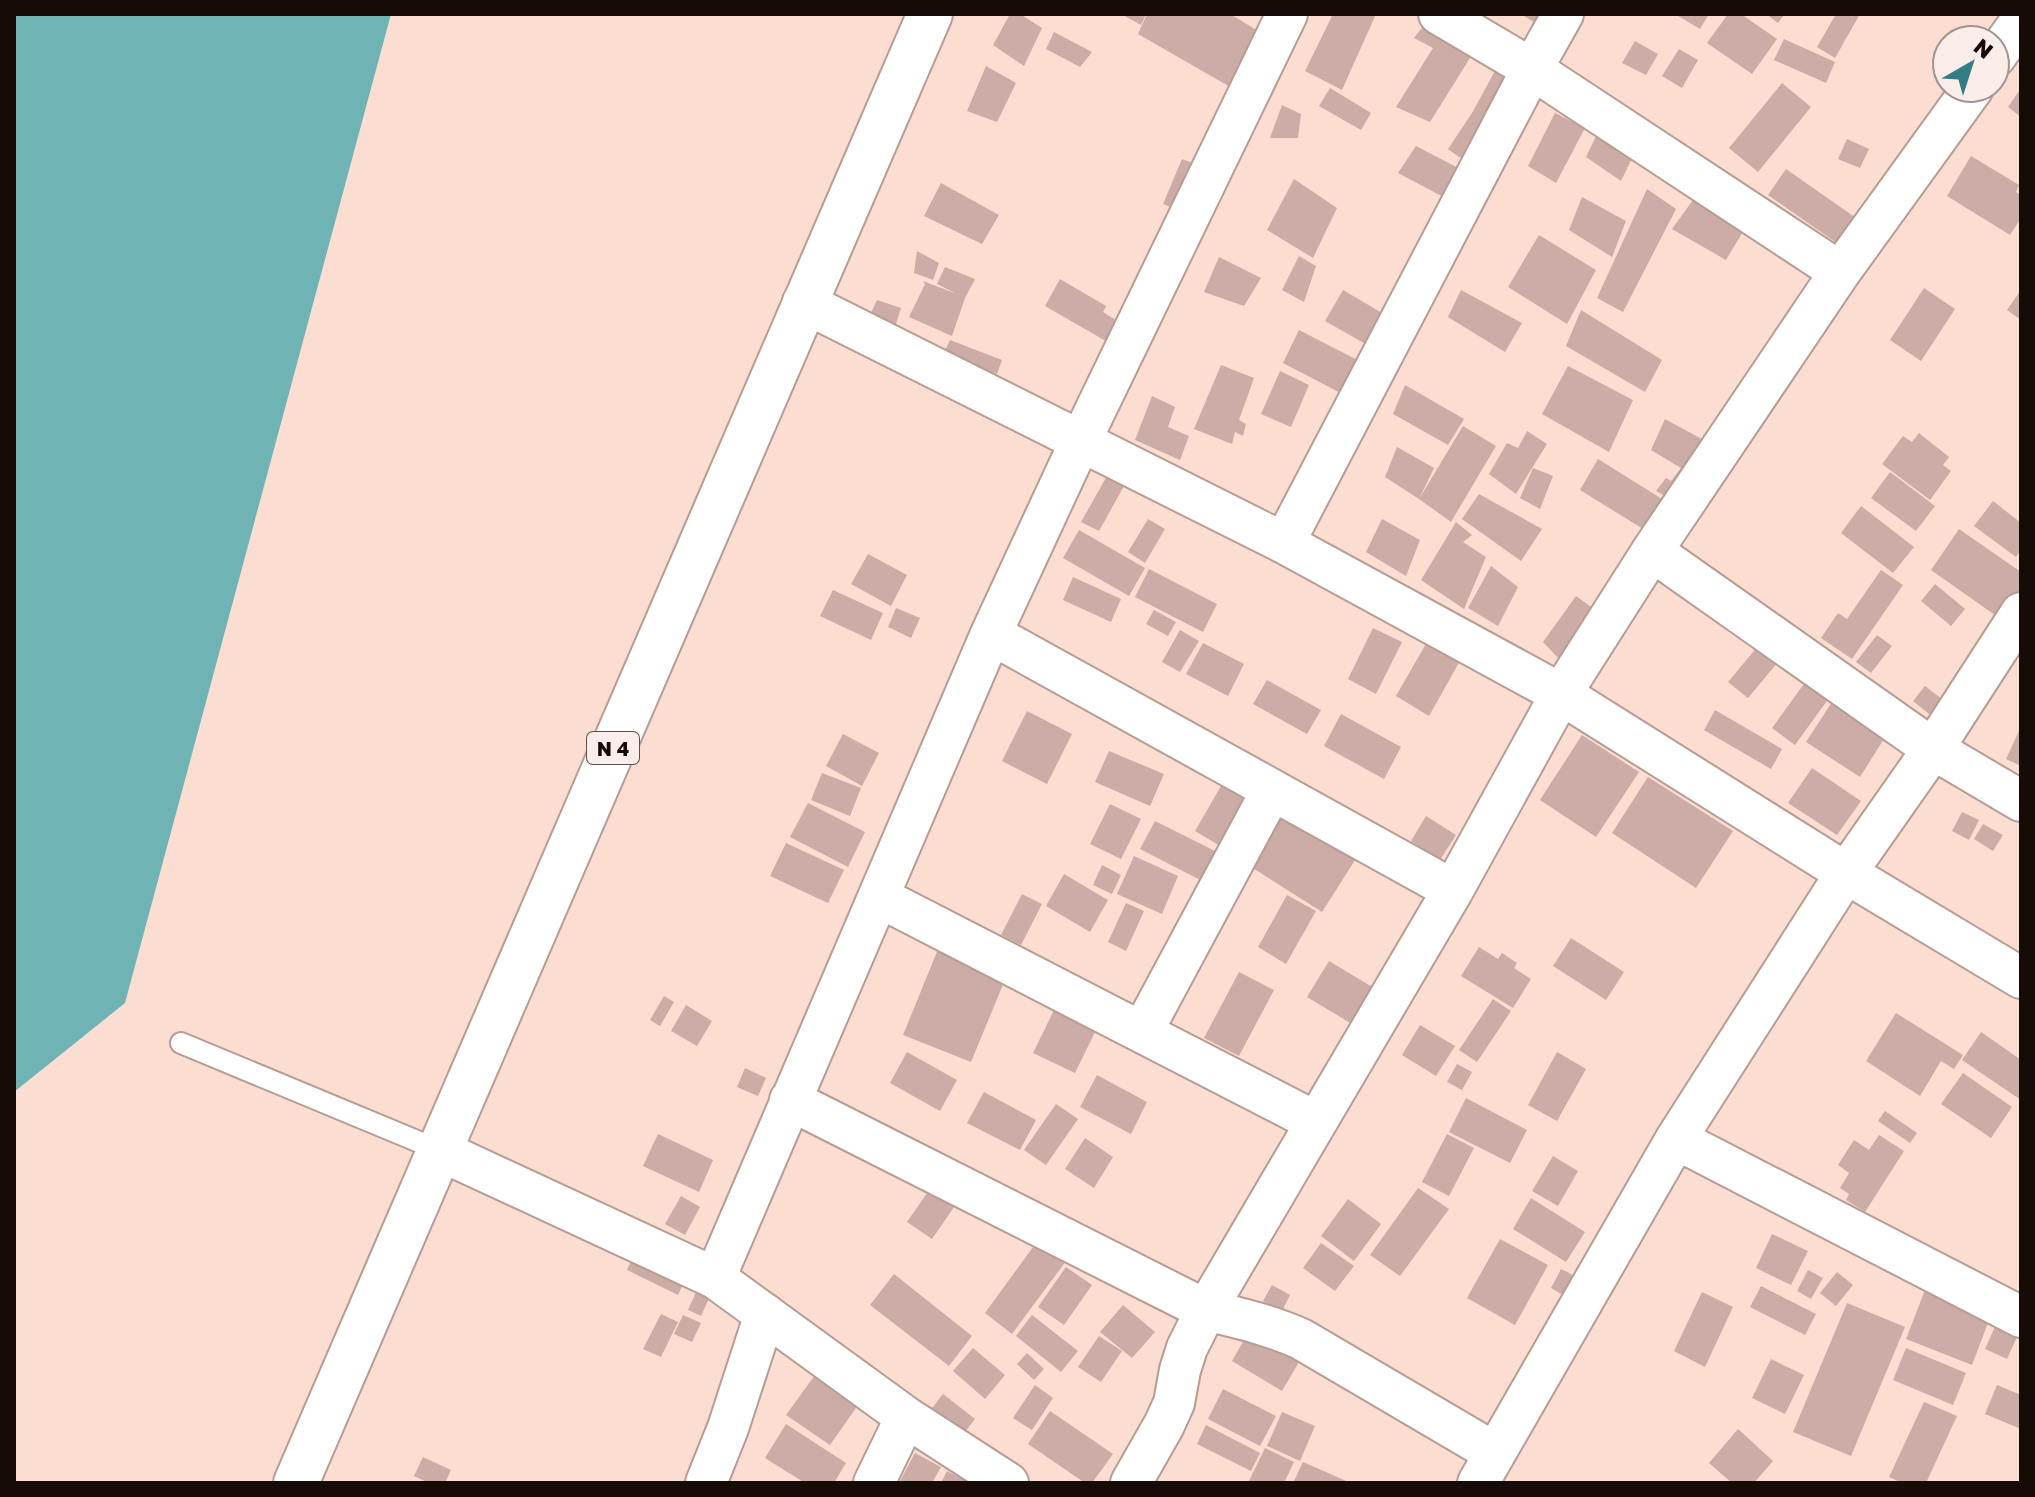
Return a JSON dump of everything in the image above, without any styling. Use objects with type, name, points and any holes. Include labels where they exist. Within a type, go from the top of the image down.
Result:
[{"type":"highway","name":"N 4","points":[[296,1483],[803,302],[930,14]]},
{"type":"street","points":[[715,1278],[991,634],[1287,14]]},
{"type":"street","points":[[1439,14],[1532,69],[1840,272]]},
{"type":"street","points":[[1284,543],[1563,14]]},
{"type":"street","points":[[1131,1483],[1174,1403],[1187,1348],[1206,1310],[1453,890],[1561,694],[1652,551],[1840,272],[1961,104]]},
{"type":"street","points":[[803,302],[1284,543],[1561,694],[1846,873],[2021,978]]},
{"type":"street","points":[[1652,551],[1933,749],[2021,801]]},
{"type":"street","points":[[790,1100],[1206,1310],[1255,1321],[1290,1334],[1486,1468],[1676,1139],[1846,873],[1933,749],[2021,613]]},
{"type":"street","points":[[991,634],[1453,890]]},
{"type":"street","points":[[1142,1032],[1272,790]]},
{"type":"street","points":[[879,897],[1316,1122]]},
{"type":"street","points":[[1676,1139],[2021,1317]]},
{"type":"street","points":[[441,1151],[715,1278],[906,1417],[1008,1483]]},
{"type":"street","points":[[706,1483],[728,1428],[765,1314]]},
{"type":"street","points":[[874,1483],[906,1417]]},
{"type":"lane","points":[[181,1043],[441,1151]]},
{"type":"water","points":[[14,14],[391,14],[125,1003],[14,1092]]},
{"type":"building","points":[[1010,14],[1020,14],[1042,28],[1024,66],[993,45]]},
{"type":"building","points":[[1121,14],[1146,14],[1141,25]]},
{"type":"building","points":[[1147,14],[1230,14],[1263,34],[1239,92],[1138,34]]},
{"type":"building","points":[[1333,14],[1376,14],[1342,90],[1305,71]]},
{"type":"building","points":[[1521,14],[1554,14],[1545,29]]},
{"type":"building","points":[[1675,14],[1709,14],[1700,29]]},
{"type":"building","points":[[1728,14],[1741,14],[1777,39],[1752,74],[1707,43]]},
{"type":"building","points":[[1766,14],[1785,14],[1778,23]]},
{"type":"building","points":[[1836,14],[1860,14],[1835,58],[1817,47]]},
{"type":"building","points":[[1424,25],[1470,58],[1430,122],[1396,107],[1433,48],[1414,38]]},
{"type":"building","points":[[1054,32],[1092,52],[1080,67],[1046,49]]},
{"type":"building","points":[[1784,39],[1835,62],[1826,83],[1774,60]]},
{"type":"building","points":[[1635,41],[1658,54],[1646,75],[1622,63]]},
{"type":"building","points":[[1679,49],[1698,60],[1682,88],[1662,76]]},
{"type":"building","points":[[986,66],[1016,83],[997,122],[967,111]]},
{"type":"building","points":[[1495,71],[1514,86],[1469,164],[1448,149]]},
{"type":"building","points":[[1782,83],[1811,107],[1758,172],[1729,148]]},
{"type":"building","points":[[1330,88],[1371,113],[1361,130],[1319,106]]},
{"type":"building","points":[[2021,88],[2021,117],[2008,107]]},
{"type":"building","points":[[1282,105],[1301,114],[1298,138],[1270,138]]},
{"type":"building","points":[[1555,113],[1585,128],[1556,183],[1528,166]]},
{"type":"building","points":[[1602,124],[1638,146],[1621,181],[1586,157]]},
{"type":"building","points":[[1847,139],[1869,149],[1860,168],[1838,159]]},
{"type":"building","points":[[1416,146],[1466,172],[1451,201],[1398,173]]},
{"type":"building","points":[[1971,156],[2019,185],[2016,192],[2021,195],[2021,218],[2010,235],[1947,196]]},
{"type":"building","points":[[1182,159],[1206,168],[1190,215],[1163,204]]},
{"type":"building","points":[[1786,169],[1859,220],[1841,246],[1768,195]]},
{"type":"building","points":[[1294,179],[1337,208],[1313,258],[1267,230]]},
{"type":"building","points":[[941,183],[999,215],[982,244],[924,216]]},
{"type":"building","points":[[1647,189],[1676,209],[1623,312],[1597,298]]},
{"type":"building","points":[[1696,196],[1747,225],[1726,260],[1672,229]]},
{"type":"building","points":[[1582,197],[1626,221],[1612,257],[1569,230]]},
{"type":"building","points":[[1539,235],[1596,270],[1567,324],[1508,287]]},
{"type":"building","points":[[917,251],[939,263],[933,280],[914,273]]},
{"type":"building","points":[[1299,256],[1316,266],[1304,302],[1282,290]]},
{"type":"building","points":[[1219,257],[1261,278],[1244,306],[1204,292]]},
{"type":"building","points":[[945,267],[975,279],[952,336],[909,317],[925,284],[923,281],[957,294],[937,284]]},
{"type":"building","points":[[1060,279],[1106,306],[1103,312],[1122,324],[1111,344],[1045,306]]},
{"type":"building","points":[[1924,288],[1955,309],[1921,361],[1890,340]]},
{"type":"building","points":[[1343,290],[1394,320],[1378,351],[1325,321]]},
{"type":"building","points":[[1461,290],[1522,323],[1505,352],[1448,317]]},
{"type":"building","points":[[2021,290],[2021,320],[2007,310]]},
{"type":"building","points":[[877,300],[901,308],[895,327],[871,313]]},
{"type":"building","points":[[1581,310],[1662,360],[1645,392],[1566,346]]},
{"type":"building","points":[[1299,330],[1371,367],[1354,400],[1283,363]]},
{"type":"building","points":[[950,340],[1002,360],[997,374],[944,353]]},
{"type":"building","points":[[1221,365],[1254,378],[1239,420],[1246,424],[1243,436],[1235,432],[1232,444],[1194,429]]},
{"type":"building","points":[[1568,366],[1633,400],[1609,452],[1542,414]]},
{"type":"building","points":[[1280,371],[1309,385],[1291,427],[1261,414]]},
{"type":"building","points":[[1405,385],[1464,419],[1448,445],[1393,414]]},
{"type":"building","points":[[1152,396],[1175,407],[1168,427],[1189,436],[1180,460],[1135,440]]},
{"type":"building","points":[[1665,419],[1711,444],[1672,500],[1656,491],[1666,478],[1671,481],[1681,468],[1651,450]]},
{"type":"building","points":[[1463,426],[1496,446],[1451,522],[1419,499]]},
{"type":"building","points":[[1527,431],[1547,444],[1516,494],[1489,474],[1507,443],[1518,448]]},
{"type":"building","points":[[1919,433],[1949,457],[1943,465],[1951,471],[1930,500],[1882,464],[1903,436],[1912,442]]},
{"type":"building","points":[[1397,447],[1434,468],[1419,499],[1385,477]]},
{"type":"building","points":[[1598,459],[1662,499],[1648,532],[1580,490]]},
{"type":"building","points":[[1112,467],[1129,477],[1099,531],[1081,522]]},
{"type":"building","points":[[1533,468],[1553,476],[1540,509],[1520,498]]},
{"type":"building","points":[[1890,472],[1935,506],[1916,531],[1871,498]]},
{"type":"building","points":[[1479,494],[1542,529],[1521,561],[1462,519]]},
{"type":"building","points":[[1993,501],[2021,523],[2021,550],[2016,557],[1974,526]]},
{"type":"building","points":[[1861,506],[1914,547],[1893,573],[1841,533]]},
{"type":"building","points":[[1148,519],[1165,529],[1145,563],[1128,552]]},
{"type":"building","points":[[1382,519],[1420,540],[1406,576],[1366,552]]},
{"type":"building","points":[[1456,522],[1472,535],[1463,542],[1486,557],[1464,609],[1421,580]]},
{"type":"building","points":[[1959,529],[2021,572],[2021,593],[2002,620],[1931,570]]},
{"type":"building","points":[[1079,530],[1145,568],[1129,596],[1063,558]]},
{"type":"building","points":[[868,554],[907,575],[891,606],[851,584]]},
{"type":"building","points":[[1491,566],[1518,587],[1498,626],[1468,608]]},
{"type":"building","points":[[1149,569],[1217,604],[1203,632],[1135,597]]},
{"type":"building","points":[[1881,570],[1903,585],[1852,659],[1821,638],[1838,613],[1847,619]]},
{"type":"building","points":[[1073,577],[1121,599],[1111,622],[1063,600]]},
{"type":"building","points":[[1935,584],[1965,609],[1951,626],[1921,601]]},
{"type":"building","points":[[833,590],[883,613],[871,640],[820,616]]},
{"type":"building","points":[[1576,596],[1594,609],[1562,662],[1543,642]]},
{"type":"building","points":[[896,608],[920,618],[911,638],[888,627]]},
{"type":"building","points":[[1154,610],[1176,622],[1168,636],[1146,624]]},
{"type":"building","points":[[1373,628],[1402,642],[1376,694],[1348,679]]},
{"type":"building","points":[[1180,630],[1199,641],[1180,672],[1162,662]]},
{"type":"building","points":[[1877,635],[1892,646],[1871,673],[1856,662]]},
{"type":"building","points":[[1427,642],[1460,661],[1429,716],[1396,696]]},
{"type":"building","points":[[1203,643],[1244,664],[1228,696],[1186,674]]},
{"type":"building","points":[[1758,646],[1778,662],[1748,698],[1728,682]]},
{"type":"building","points":[[1267,680],[1321,710],[1307,734],[1253,704]]},
{"type":"building","points":[[1806,681],[1829,698],[1795,745],[1772,728]]},
{"type":"building","points":[[1925,686],[1951,706],[1939,722],[1913,701]]},
{"type":"building","points":[[1834,699],[1887,734],[1860,777],[1806,742]]},
{"type":"building","points":[[1715,710],[1782,749],[1771,769],[1704,730]]},
{"type":"building","points":[[1027,711],[1072,734],[1047,784],[1002,761]]},
{"type":"building","points":[[1341,714],[1401,747],[1384,779],[1324,746]]},
{"type":"building","points":[[2021,732],[2021,766],[2006,759]]},
{"type":"building","points":[[843,734],[879,753],[862,786],[826,766]]},
{"type":"building","points":[[1582,735],[1639,772],[1596,837],[1540,800]]},
{"type":"building","points":[[1109,751],[1164,774],[1150,806],[1095,782]]},
{"type":"building","points":[[1812,768],[1861,801],[1837,835],[1788,803]]},
{"type":"building","points":[[822,773],[861,788],[850,816],[811,800]]},
{"type":"building","points":[[1648,777],[1733,831],[1696,888],[1612,833]]},
{"type":"building","points":[[1225,779],[1257,798],[1227,850],[1195,831]]},
{"type":"building","points":[[808,803],[865,832],[848,867],[790,837]]},
{"type":"building","points":[[1110,804],[1141,819],[1121,859],[1090,844]]},
{"type":"building","points":[[1285,811],[1357,857],[1322,912],[1251,867]]},
{"type":"building","points":[[1962,812],[1979,820],[1969,840],[1952,831]]},
{"type":"building","points":[[1426,816],[1456,835],[1440,860],[1411,841]]},
{"type":"building","points":[[1155,821],[1225,856],[1210,885],[1140,849]]},
{"type":"building","points":[[1983,824],[2003,835],[1993,851],[1974,839]]},
{"type":"building","points":[[786,843],[844,870],[828,903],[770,876]]},
{"type":"building","points":[[1134,856],[1178,876],[1162,914],[1117,894]]},
{"type":"building","points":[[1102,865],[1121,875],[1112,894],[1093,885]]},
{"type":"building","points":[[1064,874],[1108,900],[1090,932],[1046,906]]},
{"type":"building","points":[[1022,894],[1042,904],[1021,945],[1001,935]]},
{"type":"building","points":[[1287,895],[1316,911],[1286,964],[1258,947]]},
{"type":"building","points":[[1126,903],[1144,911],[1126,951],[1108,942]]},
{"type":"building","points":[[1571,938],[1624,972],[1606,1000],[1553,966]]},
{"type":"building","points":[[941,942],[1009,970],[971,1062],[903,1035]]},
{"type":"building","points":[[1479,947],[1498,959],[1502,953],[1517,963],[1514,968],[1531,979],[1513,1008],[1461,976]]},
{"type":"building","points":[[1329,961],[1374,988],[1352,1024],[1307,997]]},
{"type":"building","points":[[1239,972],[1274,990],[1239,1056],[1204,1038]]},
{"type":"building","points":[[664,996],[674,1002],[660,1026],[650,1020]]},
{"type":"building","points":[[1493,999],[1511,1011],[1477,1062],[1459,1050]]},
{"type":"building","points":[[1057,1004],[1099,1024],[1075,1073],[1033,1053]]},
{"type":"building","points":[[686,1005],[712,1021],[697,1046],[671,1031]]},
{"type":"building","points":[[1896,1013],[1963,1055],[1954,1069],[1941,1061],[1920,1096],[1866,1061]]},
{"type":"building","points":[[1420,1025],[1455,1046],[1436,1076],[1402,1055]]},
{"type":"building","points":[[1981,1032],[2021,1060],[2021,1100],[1962,1060]]},
{"type":"building","points":[[907,1052],[957,1080],[940,1111],[890,1083]]},
{"type":"building","points":[[1557,1052],[1586,1069],[1557,1121],[1528,1105]]},
{"type":"building","points":[[1457,1064],[1472,1072],[1462,1090],[1447,1082]]},
{"type":"building","points":[[745,1068],[766,1078],[758,1096],[737,1087]]},
{"type":"building","points":[[1963,1073],[2012,1107],[1991,1138],[1941,1104]]},
{"type":"building","points":[[1097,1075],[1147,1102],[1131,1134],[1080,1107]]},
{"type":"building","points":[[984,1092],[1036,1120],[1020,1150],[967,1123]]},
{"type":"building","points":[[1466,1098],[1527,1130],[1510,1163],[1449,1132]]},
{"type":"building","points":[[1056,1104],[1078,1119],[1046,1165],[1024,1150]]},
{"type":"building","points":[[1885,1111],[1917,1133],[1910,1143],[1878,1121]]},
{"type":"building","points":[[658,1134],[713,1160],[699,1192],[643,1166]]},
{"type":"building","points":[[1447,1134],[1474,1148],[1449,1196],[1422,1182]]},
{"type":"building","points":[[1879,1135],[1904,1151],[1865,1212],[1846,1200],[1849,1194],[1840,1188],[1849,1173],[1838,1165],[1854,1140],[1869,1150]]},
{"type":"building","points":[[1085,1138],[1113,1157],[1094,1188],[1065,1169]]},
{"type":"building","points":[[1553,1156],[1578,1171],[1558,1206],[1532,1191]]},
{"type":"building","points":[[936,1180],[961,1197],[932,1239],[907,1222]]},
{"type":"building","points":[[1418,1188],[1449,1209],[1400,1276],[1370,1255]]},
{"type":"building","points":[[681,1196],[700,1207],[685,1235],[665,1224]]},
{"type":"building","points":[[1531,1198],[1585,1232],[1566,1262],[1513,1229]]},
{"type":"building","points":[[1348,1199],[1381,1224],[1354,1261],[1321,1236]]},
{"type":"building","points":[[1772,1234],[1808,1251],[1791,1285],[1756,1268]]},
{"type":"building","points":[[1041,1236],[1069,1257],[1012,1334],[985,1313]]},
{"type":"building","points":[[1500,1239],[1548,1265],[1515,1325],[1467,1298]]},
{"type":"building","points":[[1321,1243],[1354,1266],[1335,1291],[1303,1268]]},
{"type":"building","points":[[634,1254],[686,1278],[678,1295],[627,1270]]},
{"type":"building","points":[[1066,1267],[1092,1285],[1064,1325],[1038,1307]]},
{"type":"building","points":[[1561,1269],[1579,1278],[1568,1298],[1551,1288]]},
{"type":"building","points":[[1808,1270],[1823,1278],[1811,1299],[1797,1291]]},
{"type":"building","points":[[1837,1272],[1853,1285],[1836,1306],[1820,1293]]},
{"type":"building","points":[[894,1274],[972,1336],[949,1366],[870,1305]]},
{"type":"building","points":[[1272,1285],[1290,1295],[1282,1311],[1263,1301]]},
{"type":"building","points":[[1761,1286],[1816,1314],[1805,1335],[1750,1307]]},
{"type":"building","points":[[697,1290],[710,1296],[701,1316],[688,1310]]},
{"type":"building","points":[[1925,1290],[1991,1315],[1972,1365],[1906,1339]]},
{"type":"building","points":[[1702,1292],[1733,1307],[1705,1367],[1674,1351]]},
{"type":"building","points":[[1847,1303],[1905,1327],[1851,1456],[1793,1432]]},
{"type":"building","points":[[1123,1305],[1155,1332],[1132,1358],[1100,1332]]},
{"type":"building","points":[[2001,1313],[2021,1328],[2007,1359],[1985,1349]]},
{"type":"building","points":[[661,1314],[678,1322],[661,1357],[643,1349]]},
{"type":"building","points":[[683,1315],[701,1323],[692,1342],[674,1334]]},
{"type":"building","points":[[1032,1315],[1078,1351],[1061,1372],[1016,1336]]},
{"type":"building","points":[[1252,1326],[1303,1355],[1282,1391],[1232,1361]]},
{"type":"building","points":[[1099,1336],[1122,1351],[1101,1382],[1078,1367]]},
{"type":"building","points":[[973,1348],[1005,1375],[985,1399],[953,1371]]},
{"type":"building","points":[[1906,1348],[1966,1373],[1953,1405],[1893,1380]]},
{"type":"building","points":[[1027,1353],[1044,1369],[1034,1380],[1017,1364]]},
{"type":"building","points":[[1771,1359],[1804,1375],[1785,1414],[1752,1398]]},
{"type":"building","points":[[815,1375],[858,1405],[830,1445],[786,1415]]},
{"type":"building","points":[[1035,1385],[1053,1398],[1032,1430],[1013,1418]]},
{"type":"building","points":[[1997,1385],[2021,1395],[2021,1429],[1985,1414]]},
{"type":"building","points":[[1223,1389],[1276,1416],[1260,1446],[1208,1419]]},
{"type":"building","points":[[943,1394],[975,1419],[958,1441],[926,1416]]},
{"type":"building","points":[[1924,1402],[1957,1416],[1926,1483],[1902,1483],[1889,1477]]},
{"type":"building","points":[[1050,1411],[1113,1454],[1092,1483],[1085,1483],[1028,1444]]},
{"type":"building","points":[[1282,1412],[1315,1426],[1300,1461],[1267,1446]]},
{"type":"building","points":[[786,1424],[846,1463],[834,1483],[805,1483],[765,1458]]},
{"type":"building","points":[[1206,1425],[1260,1453],[1251,1471],[1197,1444]]},
{"type":"building","points":[[1738,1429],[1773,1461],[1754,1483],[1732,1483],[1709,1463]]},
{"type":"building","points":[[1265,1448],[1294,1462],[1284,1483],[1248,1483]]},
{"type":"building","points":[[915,1453],[941,1467],[932,1483],[899,1483]]},
{"type":"building","points":[[423,1457],[451,1470],[445,1483],[429,1483],[414,1476]]},
{"type":"building","points":[[1303,1462],[1351,1483],[1293,1483]]},
{"type":"building","points":[[947,1471],[970,1483],[941,1483]]}]
